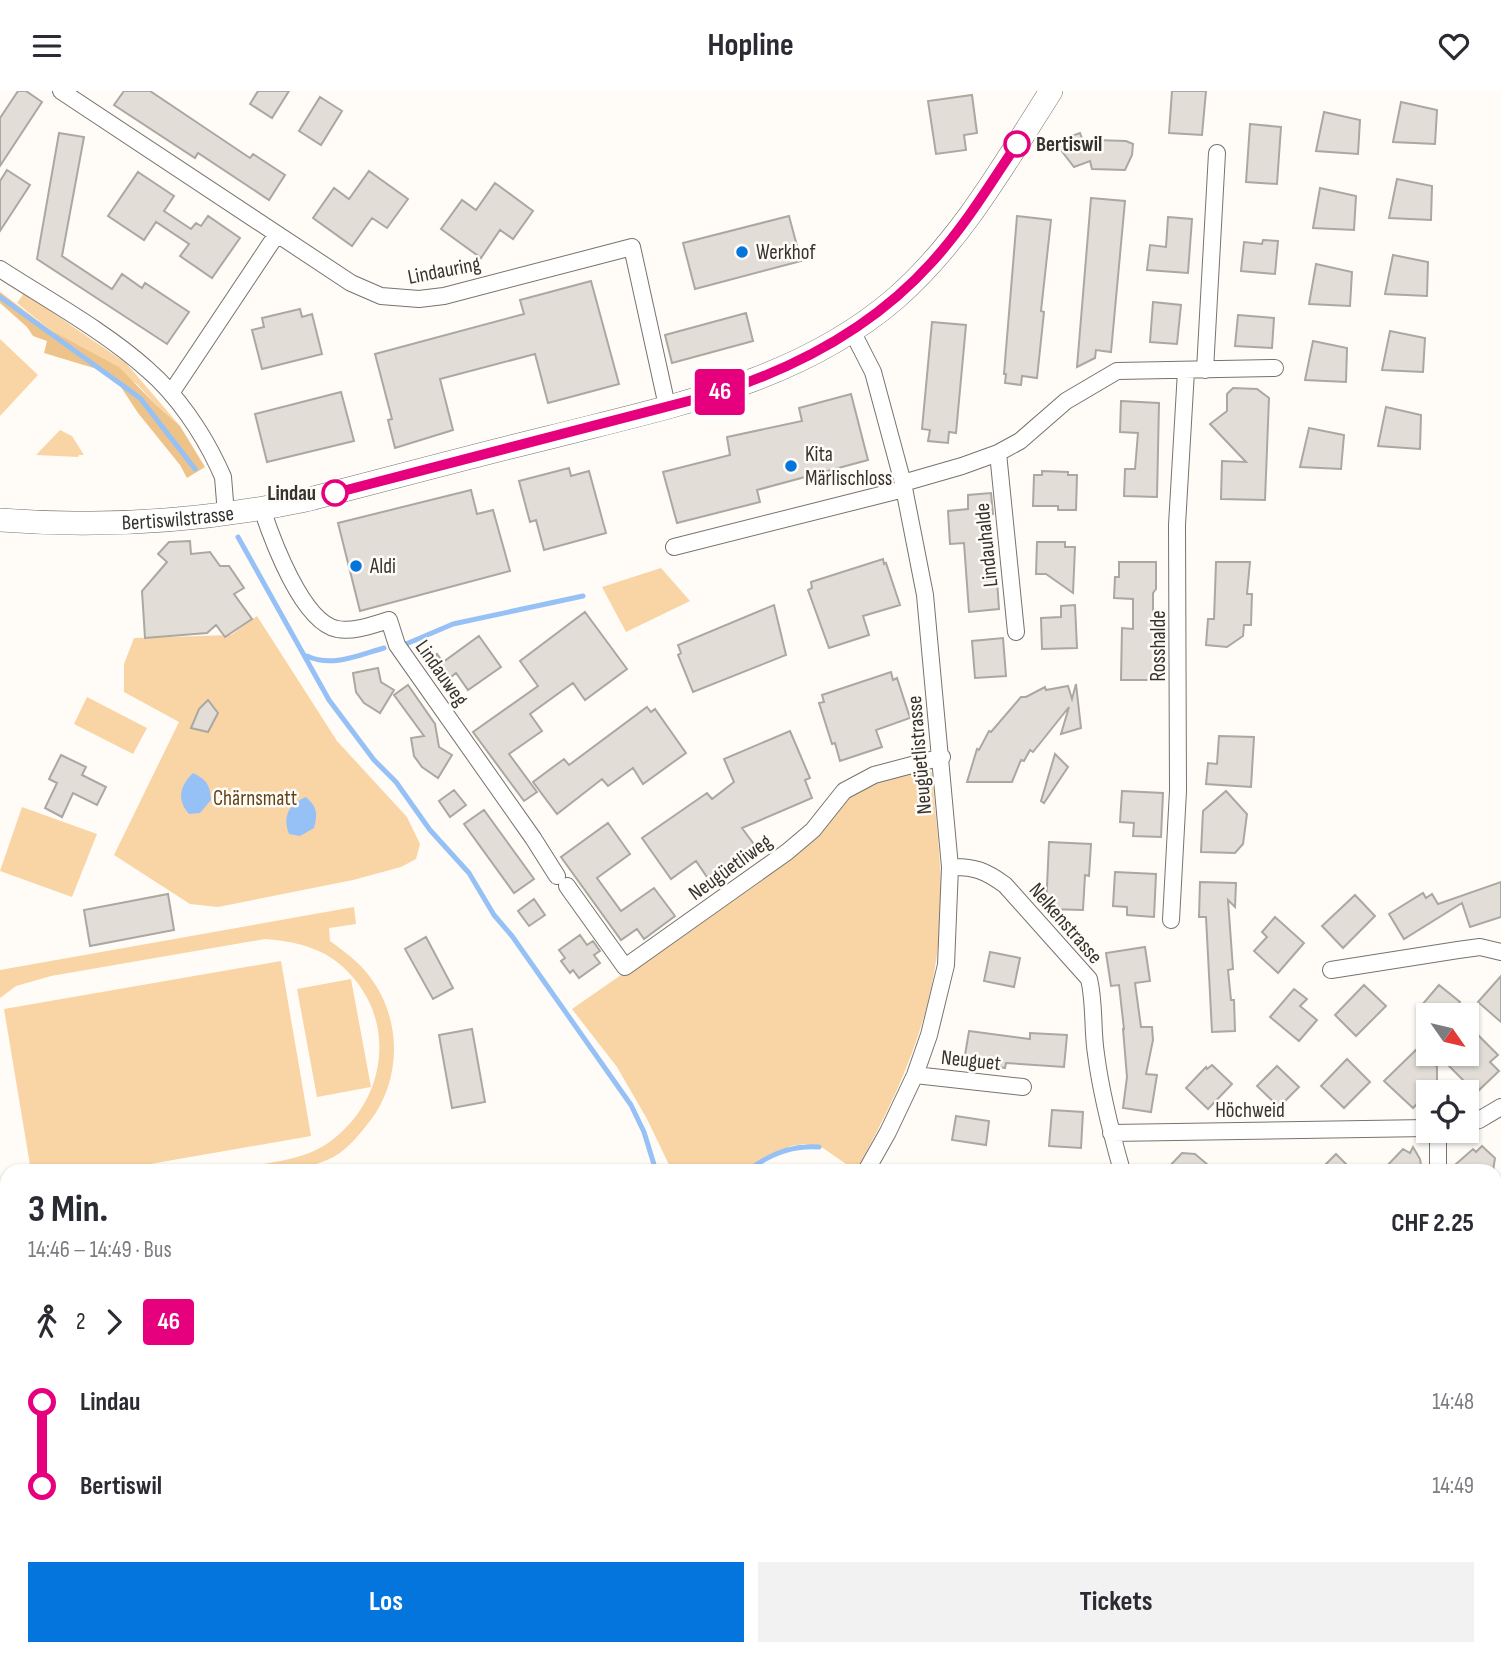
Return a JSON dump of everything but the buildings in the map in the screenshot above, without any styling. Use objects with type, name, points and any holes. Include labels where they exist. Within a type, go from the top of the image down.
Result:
[{"type":"main road","name":"Bertiswilstrasse","points":[[0,520],[120,523],[262,509],[667,407],[766,376],[812,355],[852,331],[897,297],[950,240],[983,196],[1051,91]]},
{"type":"street","name":"Lindauring","points":[[61,91],[277,234],[365,290],[381,296],[407,300],[444,296],[632,247],[667,407]]},
{"type":"street","points":[[1205,370],[1217,153]]},
{"type":"street","points":[[171,393],[277,234]]},
{"type":"street","points":[[0,269],[113,343],[146,368],[171,393],[218,466],[223,477],[226,514]]},
{"type":"street","name":"Neugüetlistrasse","points":[[852,331],[873,372],[903,486],[925,595],[942,757],[950,867],[946,965],[929,1035],[915,1076],[870,1164]]},
{"type":"street","points":[[674,547],[903,486],[998,453],[1020,441],[1066,401],[1117,370],[1275,368]]},
{"type":"street","name":"Rosshalde","points":[[1171,921],[1178,791],[1177,525],[1186,371]]},
{"type":"street","name":"Lindauhalde","points":[[998,453],[1016,632]]},
{"type":"street","name":"Lindauweg","points":[[262,509],[285,567],[311,613],[329,627],[349,629],[389,620],[397,645],[562,881]]},
{"type":"street","name":"Neugüetliweg","points":[[562,881],[625,967],[787,852],[813,830],[844,791],[874,775],[942,757]]},
{"type":"street","name":"Nelkenstrasse","points":[[950,867],[976,867],[997,879],[1088,979],[1093,995],[1095,1051],[1111,1133]]},
{"type":"street","points":[[1331,970],[1479,947],[1501,952]]},
{"type":"street","name":"Neuguet","points":[[915,1076],[1023,1087]]},
{"type":"street","points":[[1479,1120],[1501,1107]]},
{"type":"street","name":"Höchweid","points":[[1111,1133],[1416,1128]]},
{"type":"street","points":[[1111,1133],[1120,1164]]},
{"type":"street","points":[[1438,1143],[1438,1164]]},
{"type":"green space","points":[[24,293],[126,363],[180,426],[137,384],[50,330],[17,303]]},
{"type":"green space","points":[[0,339],[38,375],[0,416]]},
{"type":"green space","points":[[60,430],[72,436],[84,455],[36,455]]},
{"type":"green space","points":[[661,568],[690,601],[626,632],[602,587]]},
{"type":"green space","name":"Chärnsmatt","points":[[257,616],[337,741],[407,817],[420,844],[416,859],[401,867],[353,880],[218,907],[190,904],[114,855],[179,722],[124,692],[124,664],[134,638],[231,635]]},
{"type":"green space","points":[[87,697],[147,728],[133,754],[74,724]]},
{"type":"green space","points":[[927,768],[932,773],[941,896],[935,970],[917,1039],[890,1105],[860,1164],[846,1164],[823,1148],[804,1144],[791,1146],[758,1164],[669,1164],[617,1067],[572,1009],[811,843],[846,800],[860,789]]},
{"type":"green space","points":[[22,807],[97,834],[72,897],[0,871]]},
{"type":"green space","points":[[354,907],[356,924],[329,928],[330,941],[370,977],[388,1011],[394,1049],[388,1087],[370,1121],[340,1153],[317,1164],[265,1164],[314,1151],[346,1128],[362,1107],[373,1084],[379,1060],[379,1035],[373,1011],[361,988],[335,960],[296,943],[265,939],[51,976],[16,986],[0,998],[0,970]]},
{"type":"green space","points":[[281,961],[311,1136],[150,1164],[30,1164],[4,1009]]},
{"type":"green space","points":[[351,979],[371,1087],[317,1097],[297,989]]},
{"type":"shaded area","points":[[0,292],[50,330],[119,367],[180,426],[205,467],[187,478],[117,381],[97,369],[44,353],[47,341],[33,336],[27,327],[0,303]]},
{"type":"water","points":[[193,773],[207,783],[211,800],[200,813],[189,814],[182,803],[181,793]]},
{"type":"water","points":[[306,797],[316,811],[314,828],[300,836],[289,834],[286,822],[288,811]]},
{"type":"waterway","points":[[0,297],[140,398],[195,469]]},
{"type":"waterway","points":[[238,537],[329,700],[374,760],[396,782],[430,830],[469,873],[494,915],[512,936],[631,1105],[644,1132],[654,1164]]},
{"type":"waterway","points":[[406,644],[453,624],[583,596]]},
{"type":"waterway","points":[[307,656],[336,661],[384,648]]},
{"type":"waterway","points":[[758,1164],[782,1152],[819,1147]]},
{"type":"bus line","name":"46","points":[[335,493],[704,397],[750,382],[812,355],[852,331],[897,297],[915,279],[970,215],[1017,144]]},
{"type":"place","name":"Bertiswil","points":[[1017,144]]},
{"type":"place","name":"Werkhof","points":[[742,252]]},
{"type":"place","name":"Kita Märlischloss","points":[[791,466]]},
{"type":"place","name":"Lindau","points":[[335,493]]},
{"type":"place","name":"Aldi","points":[[356,566]]}]
